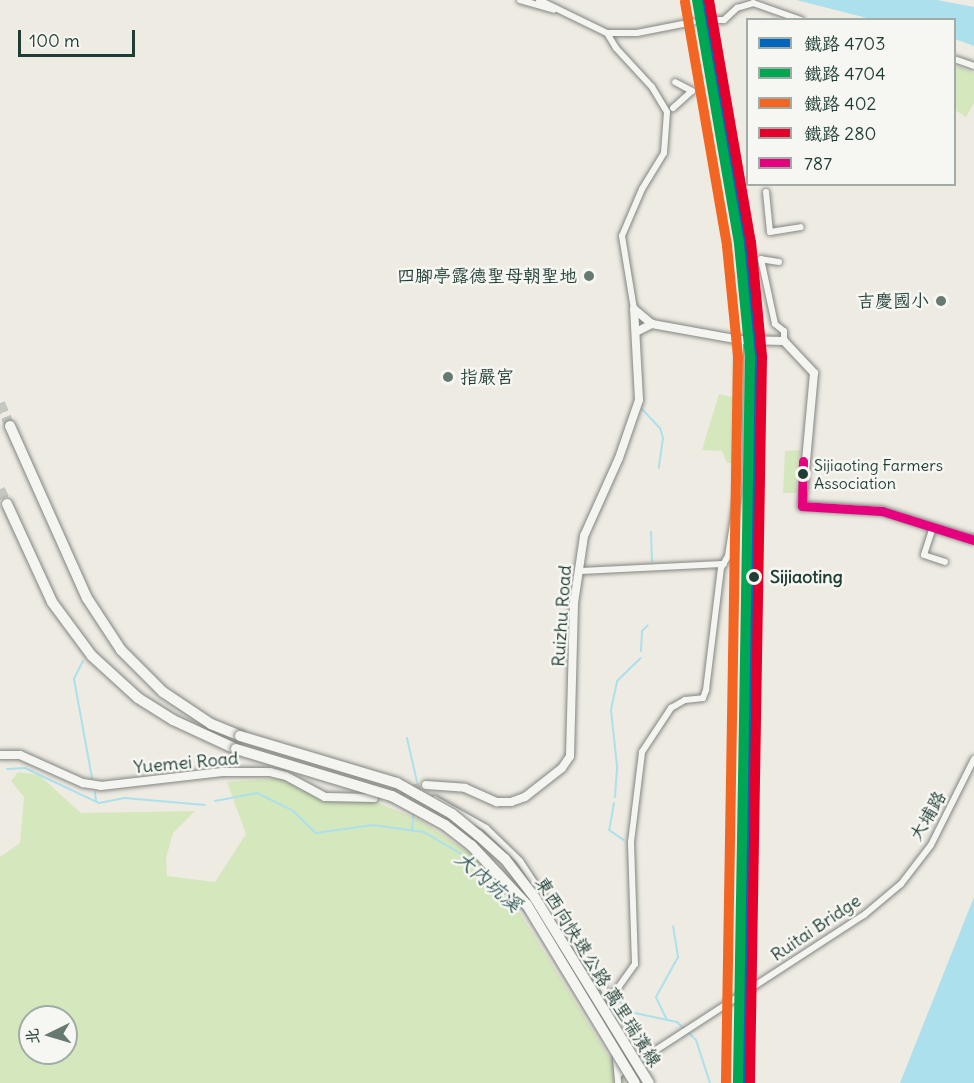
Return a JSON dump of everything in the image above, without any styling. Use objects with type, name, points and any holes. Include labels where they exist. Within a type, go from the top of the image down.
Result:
[{"type":"highway","name":"東西向快速公路 萬里瑞濱線","points":[[10,426],[87,598],[120,650],[171,698],[211,724],[240,736],[397,783],[452,814],[478,834],[505,859],[536,898],[649,1083]]},
{"type":"highway","name":"東西向快速公路 萬里瑞濱線","points":[[7,504],[52,602],[92,656],[156,710],[236,748],[392,796],[446,825],[471,845],[527,905],[635,1083]]},
{"type":"street","points":[[520,0],[567,13]]},
{"type":"street","points":[[539,0],[607,33],[637,33],[693,22]]},
{"type":"street","points":[[712,20],[724,20],[737,8],[753,3],[795,18]]},
{"type":"street","name":"Ruizhu Road","points":[[426,785],[465,788],[497,802],[511,802],[525,797],[562,768],[570,756],[579,571],[590,517],[619,458],[639,400],[638,331],[622,236],[642,189],[664,153],[667,112],[658,94],[607,33]]},
{"type":"street","points":[[956,60],[974,66]]},
{"type":"street","points":[[672,108],[692,91],[675,82]]},
{"type":"street","points":[[766,192],[770,232],[801,227]]},
{"type":"street","points":[[779,262],[761,259],[775,324],[784,331],[784,341],[814,373],[802,506],[882,511],[974,540]]},
{"type":"street","points":[[634,309],[652,324],[740,340],[784,341]]},
{"type":"street","points":[[638,331],[652,324]]},
{"type":"street","points":[[610,999],[635,964],[631,842],[642,752],[671,708],[686,700],[703,698],[738,492],[740,340]]},
{"type":"street","points":[[933,527],[924,555],[945,562]]},
{"type":"street","points":[[579,571],[724,564]]},
{"type":"street","name":"Yuemei Road","points":[[0,755],[20,755],[82,783],[101,786],[222,772],[270,772],[286,776],[325,797],[375,798]]},
{"type":"street","name":"大埔路","points":[[901,884],[932,845],[974,759]]},
{"type":"street","points":[[416,789],[486,828],[520,861],[610,999],[619,1074],[618,1083]]},
{"type":"street","name":"Ruitai Bridge","points":[[653,1054],[864,915],[901,884]]},
{"type":"street","points":[[613,1036],[623,1048],[653,1054]]},
{"type":"street","points":[[619,1074],[653,1054]]},
{"type":"green space","points":[[956,66],[974,73],[974,103],[966,117],[956,111]]},
{"type":"green space","points":[[719,394],[736,398],[735,463],[727,463],[722,451],[702,450]]},
{"type":"green space","points":[[800,450],[797,493],[783,493],[785,451]]},
{"type":"green space","points":[[18,772],[39,775],[81,813],[195,811],[173,833],[166,858],[167,876],[215,882],[246,834],[227,782],[284,778],[323,801],[373,801],[420,820],[483,862],[512,900],[625,1083],[0,1083],[0,857],[20,843],[24,797],[11,781]]},
{"type":"water","points":[[796,0],[937,0],[974,7],[974,46],[956,39],[956,18],[867,18]]},
{"type":"water","points":[[974,897],[974,1083],[900,1083]]},
{"type":"waterway","points":[[642,409],[660,428],[663,438],[659,468]]},
{"type":"waterway","points":[[651,532],[652,561]]},
{"type":"waterway","points":[[641,651],[642,631],[648,625]]},
{"type":"waterway","points":[[615,797],[617,766],[611,710],[617,681],[641,658]]},
{"type":"waterway","points":[[83,661],[74,679],[92,778]]},
{"type":"waterway","points":[[407,738],[417,782]]},
{"type":"waterway","name":"大內坑溪","points":[[7,769],[25,768],[99,803],[125,798],[205,805]]},
{"type":"waterway","points":[[95,792],[96,801]]},
{"type":"waterway","name":"大內坑溪","points":[[215,801],[257,793],[292,810],[316,833],[372,825],[424,832],[468,858],[527,914]]},
{"type":"waterway","points":[[614,803],[609,830],[624,840]]},
{"type":"waterway","points":[[412,829],[414,811]]},
{"type":"waterway","points":[[667,1020],[656,997],[678,957],[673,926]]},
{"type":"waterway","name":"大內坑溪","points":[[618,1000],[630,1012],[677,1022],[696,1040],[710,1083]]},
{"type":"tunnel","points":[[693,22],[712,20]]},
{"type":"tunnel","points":[[0,403],[10,426]]},
{"type":"tunnel","points":[[0,489],[7,504]]},
{"type":"tunnel","points":[[971,539],[973,530]]},
{"type":"tunnel","points":[[389,795],[426,785]]},
{"type":"rail line","name":"4704","points":[[697,0],[739,244],[750,357],[738,1083]]},
{"type":"rail line","name":"4703","points":[[702,0],[745,244],[756,340],[752,812],[742,1083]]},
{"type":"rail line","name":"280","points":[[709,0],[751,242],[762,357],[750,1083]]},
{"type":"rail line","name":"402","points":[[685,2],[727,246],[738,357],[726,1083]]},
{"type":"transit line","name":"787","points":[[802,506],[803,461]]},
{"type":"transit line","name":"787","points":[[802,506],[882,511],[974,540]]},
{"type":"place","name":"四腳亭露德聖母朝聖地","points":[[589,276]]},
{"type":"place","name":"吉慶國小","points":[[941,301]]},
{"type":"place","name":"指嚴宮","points":[[448,377]]},
{"type":"place","name":"Sijiaoting Farmers Association","points":[[803,474]]},
{"type":"place","name":"Sijiaoting","points":[[754,577]]}]
